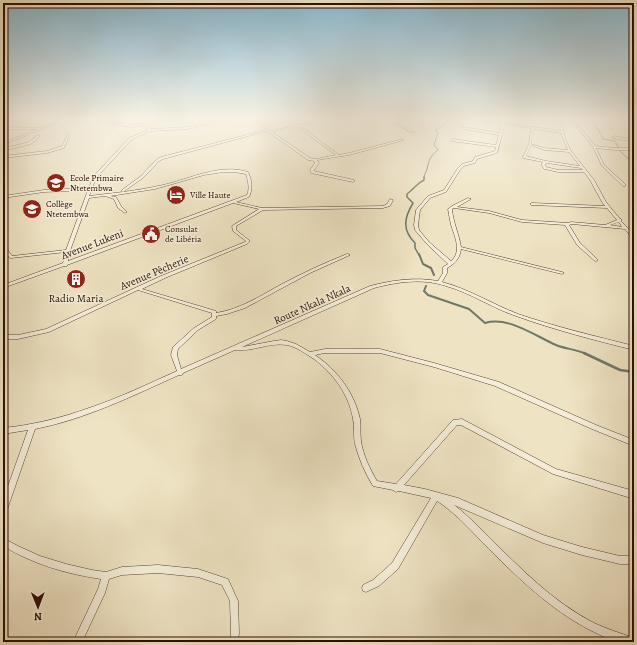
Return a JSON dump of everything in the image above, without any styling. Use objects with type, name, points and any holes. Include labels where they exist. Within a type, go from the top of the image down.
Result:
[{"type":"street","points":[[3,157],[47,152],[59,148]]},
{"type":"street","points":[[65,265],[68,251],[96,175],[121,148]]},
{"type":"street","points":[[88,197],[122,192],[142,177],[158,160],[201,148]]},
{"type":"street","points":[[293,148],[309,159],[315,160],[371,148]]},
{"type":"street","points":[[328,148],[339,156]]},
{"type":"street","points":[[445,267],[451,264],[428,243],[417,230],[416,225],[418,210],[429,197],[445,191],[461,167],[474,162],[476,158],[495,153],[496,148]]},
{"type":"street","points":[[528,148],[524,157],[581,167]]},
{"type":"street","points":[[541,148],[570,151]]},
{"type":"street","points":[[569,148],[592,180],[599,194],[634,238]]},
{"type":"street","points":[[595,148],[603,165],[624,184]]},
{"type":"street","points":[[609,148],[630,149]]},
{"type":"street","points":[[315,160],[317,163],[311,171],[312,172],[353,181]]},
{"type":"street","points":[[546,162],[542,164],[547,170],[584,171]]},
{"type":"street","name":"Avenue Lukeni","points":[[3,287],[248,196],[250,192],[250,181],[247,173],[244,172],[213,173],[164,186],[122,192]]},
{"type":"street","points":[[3,197],[44,191],[90,189]]},
{"type":"street","points":[[102,195],[115,198],[119,207],[125,212]]},
{"type":"street","points":[[445,267],[453,263],[460,248],[450,212],[453,207],[469,199]]},
{"type":"street","points":[[232,201],[262,209],[383,207],[388,205],[391,200]]},
{"type":"street","points":[[532,204],[608,206]]},
{"type":"street","points":[[453,207],[489,212],[519,221],[625,228]]},
{"type":"street","name":"Avenue Pêcherie","points":[[3,337],[23,336],[47,331],[138,288],[246,243],[248,241],[234,230],[234,226],[262,209]]},
{"type":"street","points":[[606,226],[620,220]]},
{"type":"street","points":[[568,224],[568,227],[578,244],[596,260]]},
{"type":"street","points":[[3,246],[12,257],[68,251]]},
{"type":"street","points":[[460,248],[562,273]]},
{"type":"street","points":[[180,373],[174,356],[175,348],[196,329],[214,318],[215,315],[226,314],[245,307],[319,266],[348,255]]},
{"type":"street","points":[[439,282],[445,273],[445,267]]},
{"type":"street","name":"Route Nkala Nkala","points":[[3,431],[32,428],[70,418],[103,406],[372,287],[401,281],[418,280],[439,282],[514,314],[634,348]]},
{"type":"street","points":[[138,288],[214,312],[215,315]]},
{"type":"street","points":[[235,348],[242,349],[269,343],[286,342],[295,345],[331,369],[348,394],[356,418],[358,441],[370,476],[375,484],[436,496],[458,502],[543,539],[582,551],[620,560],[634,560]]},
{"type":"street","points":[[309,354],[326,351],[380,351],[434,365],[497,384],[634,443]]},
{"type":"street","points":[[396,489],[456,422],[462,422],[555,472],[634,495]]},
{"type":"street","points":[[3,510],[32,428]]},
{"type":"street","points":[[366,588],[376,583],[395,566],[436,496]]},
{"type":"street","points":[[436,496],[461,515],[537,590],[570,615],[614,637],[633,642]]},
{"type":"street","points":[[3,542],[40,562],[66,569],[106,576],[122,571],[158,569],[198,573],[225,582],[234,601],[235,634],[233,642]]},
{"type":"street","points":[[77,642],[102,590],[106,576]]},
{"type":"waterway","points":[[419,255],[415,248],[415,243],[406,229],[406,219],[413,203],[407,197],[407,194],[424,180],[428,163],[433,154],[438,150],[436,148]]},
{"type":"waterway","points":[[620,151],[634,164]]},
{"type":"waterway","points":[[419,254],[423,264],[431,268],[434,275]]},
{"type":"waterway","points":[[426,286],[424,291],[428,295],[469,309],[485,323],[503,322],[522,328],[556,345],[586,354]]},
{"type":"waterway","points":[[584,353],[620,370],[634,372]]},
{"type":"place","name":"Ecole Primaire Ntetembwa","points":[[56,183]]},
{"type":"place","name":"Ville Haute","points":[[176,195]]},
{"type":"place","name":"Collège Ntetembwa","points":[[32,209]]},
{"type":"place","name":"Consulat de Libéria","points":[[151,234]]},
{"type":"place","name":"Radio Maria","points":[[76,279]]}]
